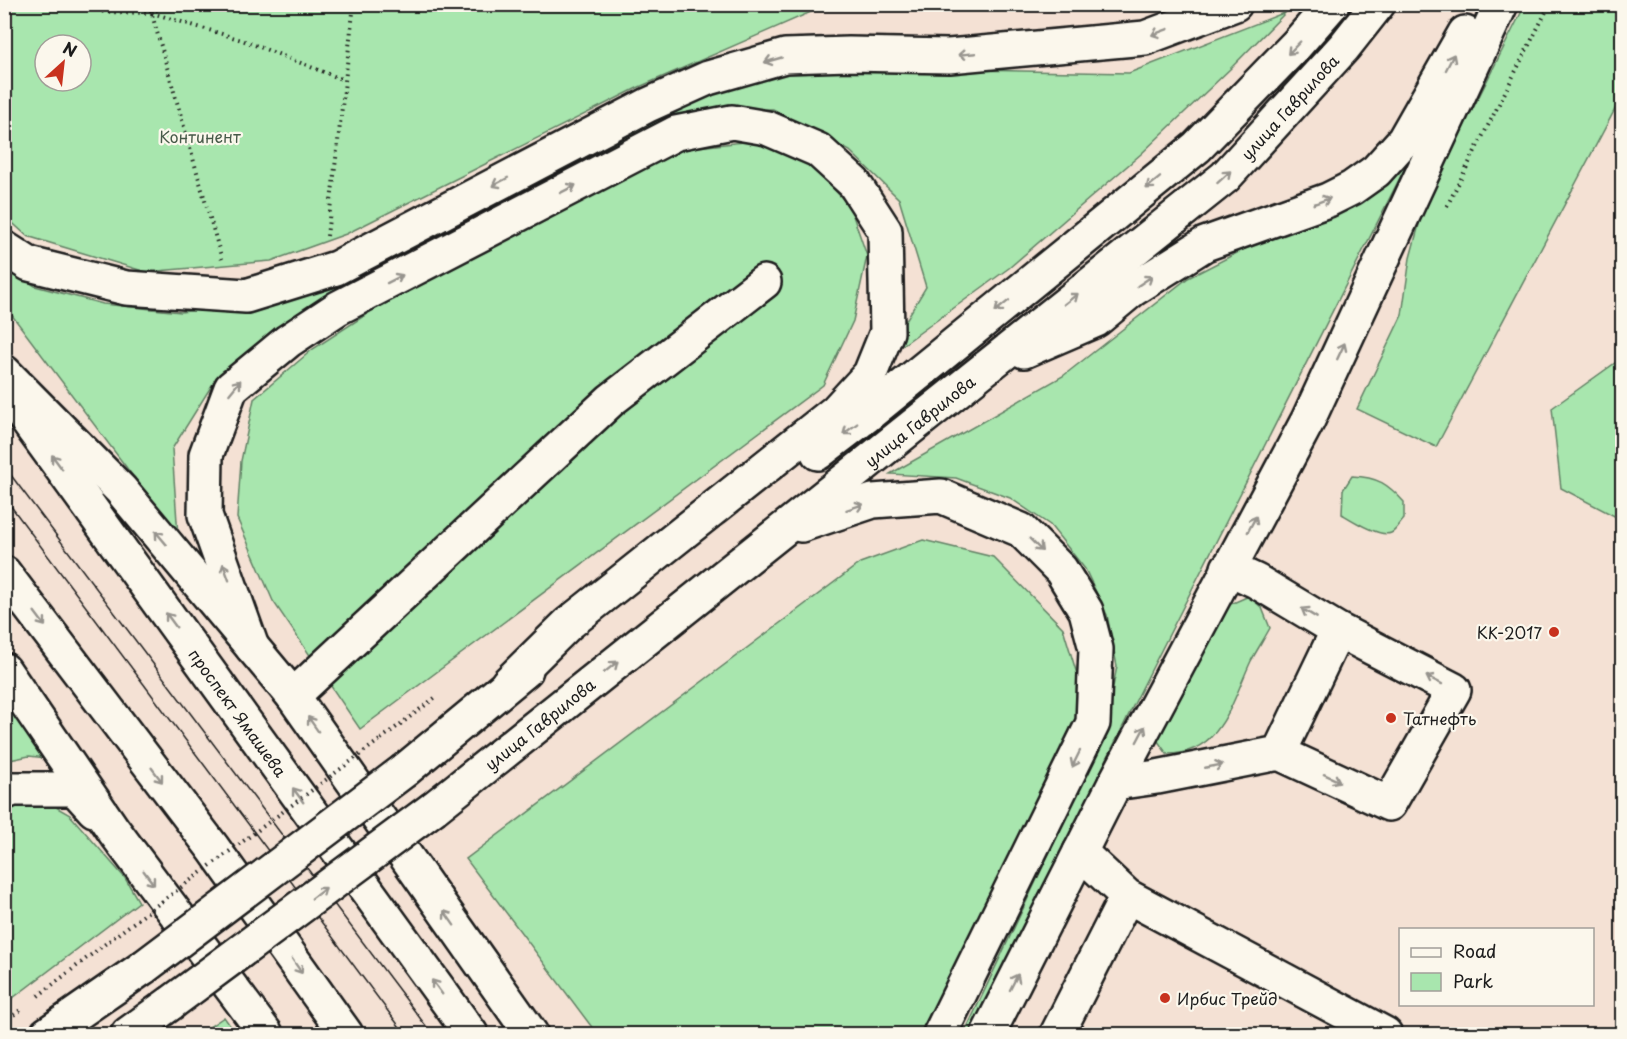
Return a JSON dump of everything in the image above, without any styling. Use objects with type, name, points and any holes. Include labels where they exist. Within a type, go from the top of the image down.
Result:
[{"type":"main road","points":[[4,248],[29,264],[126,288],[246,296],[336,268],[648,105],[708,78],[785,56],[849,54],[948,56],[1145,38],[1235,4]]},
{"type":"main road","points":[[47,1035],[144,967],[405,770],[508,683],[865,417],[1197,147],[1298,44],[1332,4]]},
{"type":"main road","name":"улица Гаврилова","points":[[128,1035],[434,808],[1225,177],[1344,47],[1378,4]]},
{"type":"main road","points":[[984,368],[1096,320],[1132,290],[1205,244],[1328,200],[1352,188],[1376,171],[1404,140],[1462,38],[1487,4]]},
{"type":"main road","points":[[988,1035],[1115,783],[1308,420],[1501,4]]},
{"type":"main road","points":[[252,647],[205,515],[206,455],[231,388],[288,341],[338,308],[676,133],[732,122],[767,128],[818,150],[854,183],[885,231],[887,332],[870,374],[836,411],[568,624],[508,683]]},
{"type":"main road","points":[[293,696],[611,400],[764,282]]},
{"type":"main road","points":[[4,372],[121,490],[293,696],[531,1035]]},
{"type":"main road","name":"проспект Ямашева","points":[[4,390],[471,1035]]},
{"type":"main road","points":[[780,532],[873,501],[941,496],[1021,530],[1061,570],[1086,611],[1096,648],[1093,723],[940,1035]]},
{"type":"main road","points":[[1115,783],[1279,753],[1389,804],[1454,690],[1338,630],[1256,581],[1228,568]]},
{"type":"main road","points":[[4,573],[213,849],[346,1035]]},
{"type":"main road","points":[[1279,753],[1338,630]]},
{"type":"main road","points":[[4,670],[114,831],[266,1035]]},
{"type":"main road","points":[[4,793],[13,789],[75,789],[114,831]]},
{"type":"main road","points":[[1080,852],[1127,896],[1385,1035]]},
{"type":"main road","points":[[1057,1035],[1127,896]]},
{"type":"path","points":[[86,4],[104,12],[152,13],[242,40],[344,80]]},
{"type":"path","points":[[149,4],[225,271]]},
{"type":"path","points":[[152,13],[167,4]]},
{"type":"path","points":[[326,239],[354,4]]},
{"type":"path","points":[[406,4],[412,12]]},
{"type":"path","points":[[33,1000],[118,934],[381,739]]},
{"type":"path","points":[[4,1022],[23,1007]]},
{"type":"green space","name":"Континент","points":[[5,4],[827,4],[637,88],[346,234],[271,261],[146,272],[27,236],[5,216]]},
{"type":"green space","points":[[1525,5],[1622,5],[1622,96],[1436,447],[1357,409],[1402,315],[1410,258],[1424,206]]},
{"type":"green space","points":[[1286,12],[1141,154],[1009,268],[882,360],[926,287],[899,199],[850,151],[773,109],[703,110],[306,311],[217,377],[172,449],[178,536],[5,306],[5,265],[35,286],[103,304],[181,312],[292,298],[709,94],[802,67],[1129,73]]},
{"type":"green space","points":[[753,141],[812,165],[850,207],[867,256],[853,321],[823,385],[360,729],[273,601],[237,518],[241,461],[254,399],[313,349],[373,310],[679,149]]},
{"type":"green space","points":[[1418,142],[1135,702],[971,1034],[964,1034],[1103,739],[1117,666],[1107,615],[1085,569],[1050,525],[1010,498],[956,478],[890,474],[1063,376],[1188,278],[1272,235]]},
{"type":"green space","points":[[1622,358],[1622,520],[1561,488],[1552,408]]},
{"type":"green space","points":[[1352,476],[1369,478],[1382,483],[1393,490],[1404,502],[1404,519],[1393,532],[1386,534],[1373,531],[1342,514],[1343,490]]},
{"type":"green space","points":[[923,540],[993,557],[1063,628],[1086,704],[920,1034],[597,1034],[466,859],[860,563]]},
{"type":"green space","points":[[1249,596],[1262,608],[1270,628],[1251,661],[1231,708],[1213,735],[1201,745],[1186,752],[1167,754],[1155,737],[1224,607]]},
{"type":"green space","points":[[4,692],[55,759],[29,756],[5,761]]},
{"type":"green space","points":[[31,803],[49,803],[70,815],[125,878],[139,902],[5,1004],[5,809]]},
{"type":"green space","points":[[224,1017],[236,1034],[199,1034]]},
{"type":"tram line","points":[[4,466],[432,1034]]},
{"type":"tram line","points":[[4,497],[405,1034]]},
{"type":"place","name":"КК-2017","points":[[1554,632]]},
{"type":"place","name":"Татнефть","points":[[1391,718]]},
{"type":"place","name":"Ирбис Трейд","points":[[1165,998]]}]
